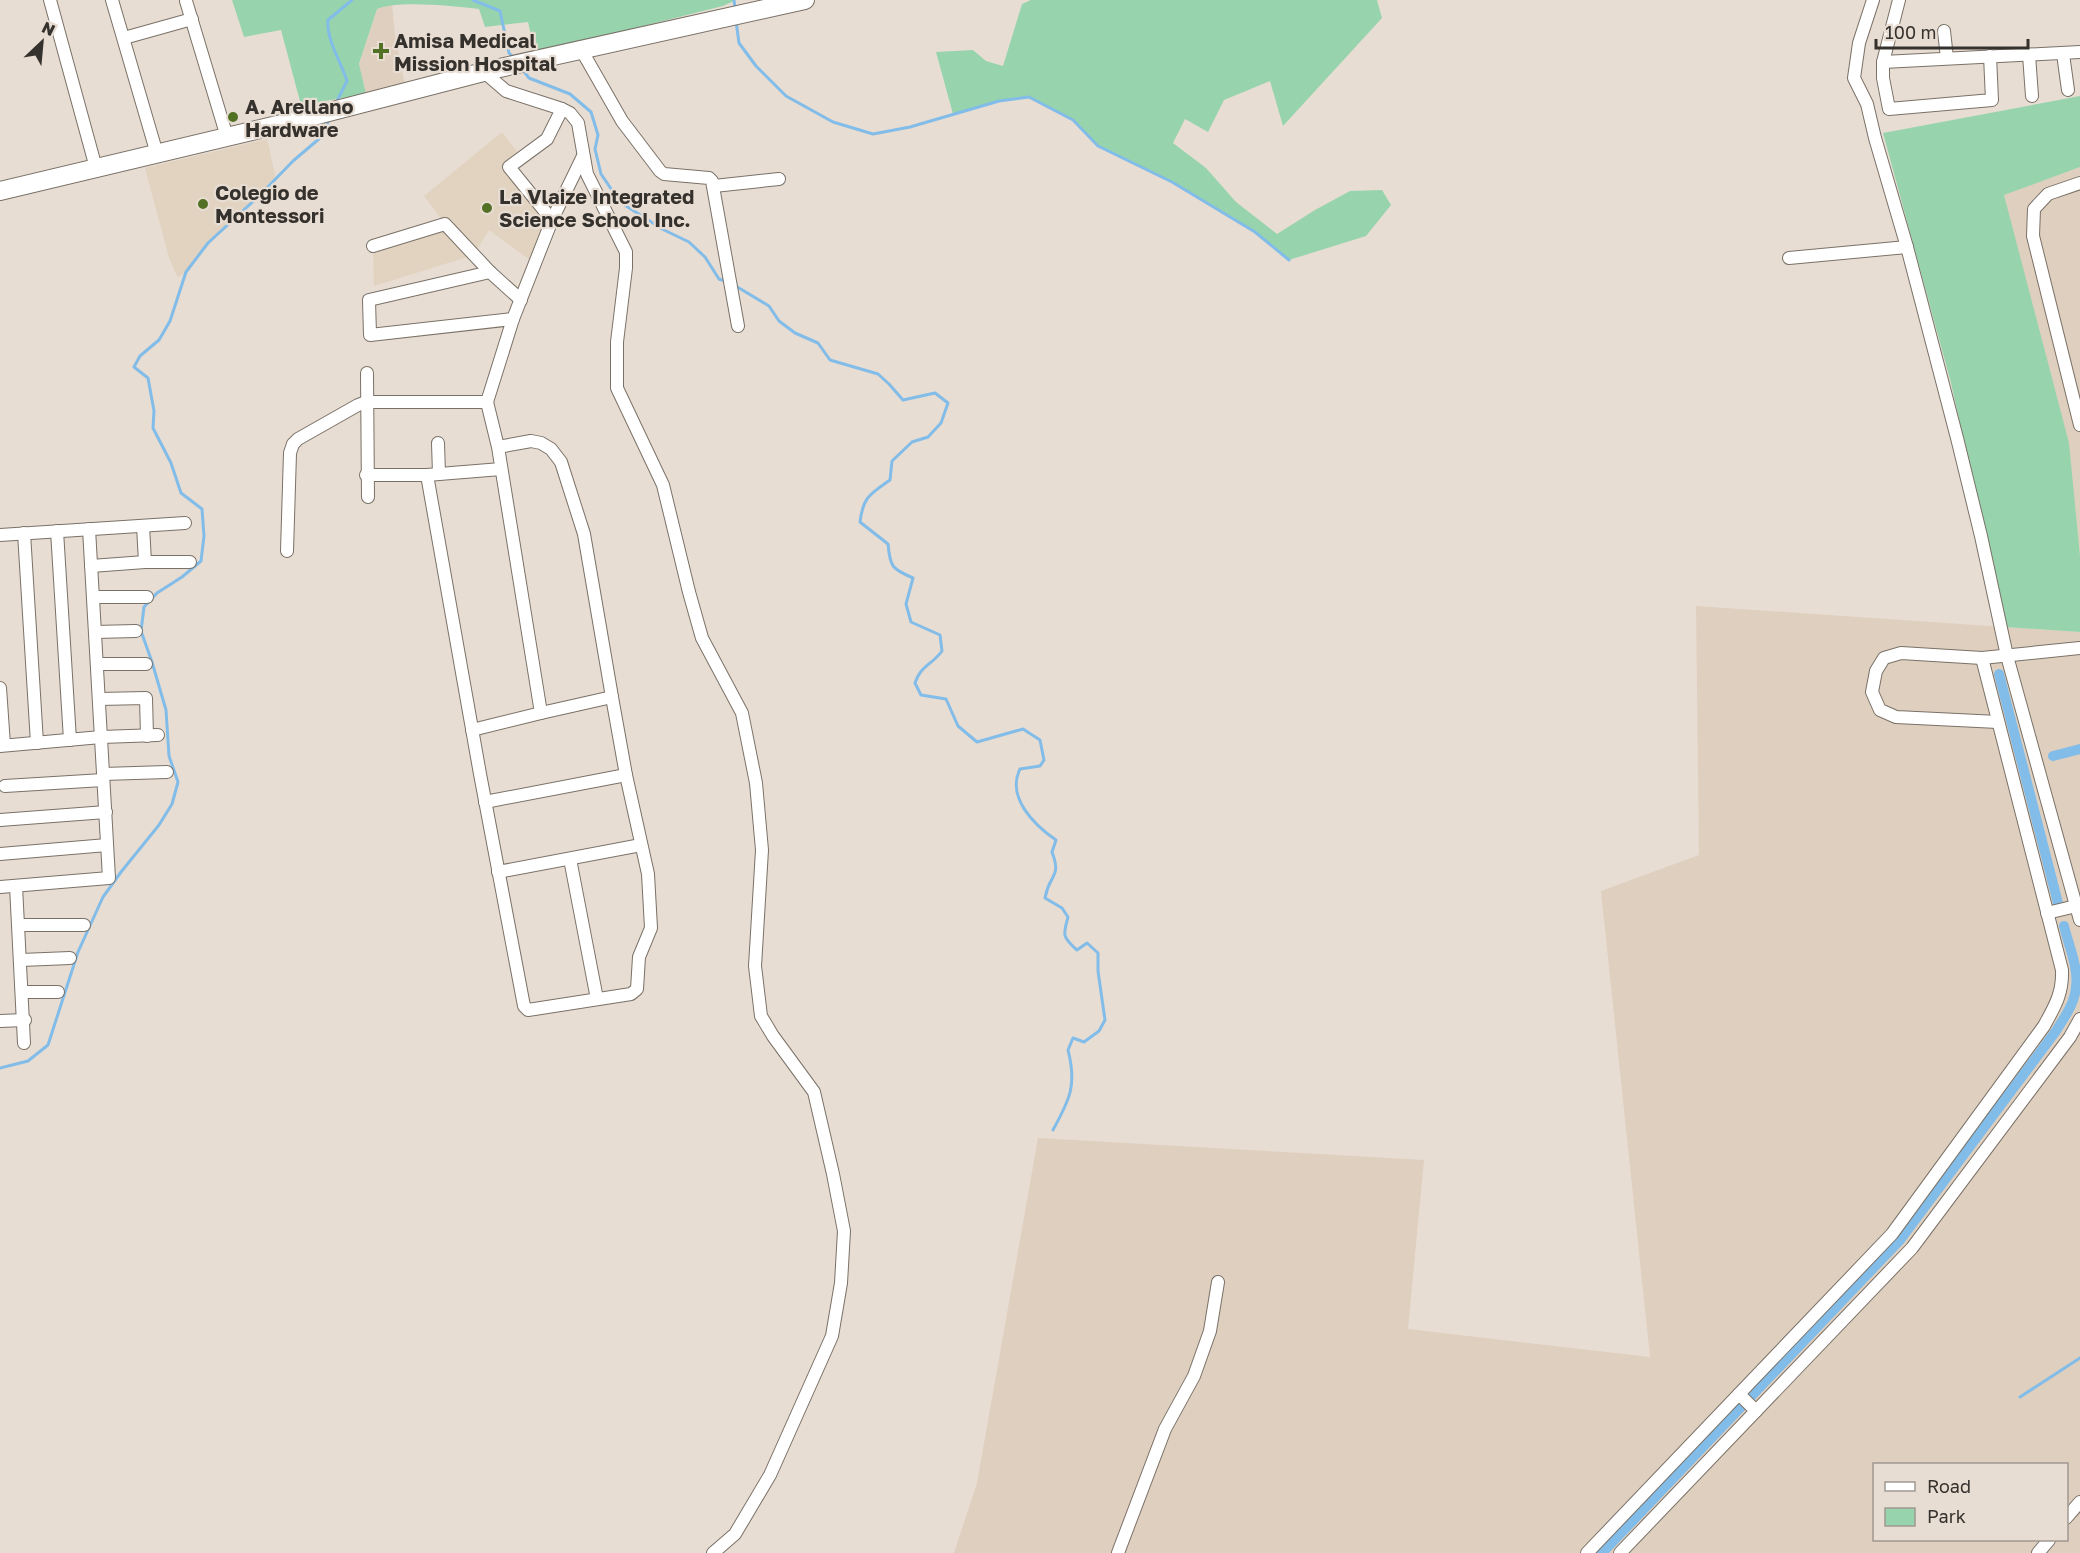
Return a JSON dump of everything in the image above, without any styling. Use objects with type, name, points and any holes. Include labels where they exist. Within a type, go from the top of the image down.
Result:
[{"type":"main road","points":[[0,191],[326,113],[484,72],[805,0]]},
{"type":"street","points":[[50,0],[96,168]]},
{"type":"street","points":[[112,0],[157,154]]},
{"type":"street","points":[[1872,0],[1859,43],[1854,78],[1867,104],[1907,247],[1960,448],[2007,656],[2078,905],[2080,921]]},
{"type":"street","points":[[1899,0],[1883,62],[1883,78],[1889,109],[1992,100],[1990,56]]},
{"type":"street","points":[[186,1],[227,137]]},
{"type":"street","points":[[124,38],[192,19]]},
{"type":"street","points":[[1944,31],[1947,58]]},
{"type":"street","points":[[582,51],[622,121],[660,171],[664,174],[709,178],[714,186],[738,326]]},
{"type":"street","points":[[1883,62],[2080,52]]},
{"type":"street","points":[[2063,54],[2068,90]]},
{"type":"street","points":[[2029,55],[2032,96]]},
{"type":"street","points":[[484,72],[506,90],[562,109],[570,113],[578,123],[586,174],[626,252],[618,342],[617,388],[663,485],[702,638],[742,713],[756,783],[762,850],[755,966],[761,1016],[814,1092],[844,1231],[842,1283],[832,1336],[770,1475],[735,1534],[712,1553]]},
{"type":"street","points":[[552,220],[509,167],[547,139],[562,109]]},
{"type":"street","points":[[541,713],[498,447],[488,402],[513,319],[552,220],[584,156]]},
{"type":"street","points":[[714,186],[778,179]]},
{"type":"street","points":[[2080,183],[2048,194],[2034,209],[2033,236],[2080,425]]},
{"type":"street","points":[[373,246],[445,225],[490,272],[521,300]]},
{"type":"street","points":[[1789,258],[1907,247]]},
{"type":"street","points":[[490,272],[369,300],[370,335],[513,319]]},
{"type":"street","points":[[367,373],[366,475],[368,497]]},
{"type":"street","points":[[287,551],[290,453],[293,444],[298,439],[366,402],[488,402]]},
{"type":"street","points":[[438,443],[433,474],[472,730],[524,1006],[528,1010],[631,994],[637,989],[639,957],[651,928],[648,874],[626,775],[584,534],[561,462],[551,449],[541,443],[531,441],[498,447]]},
{"type":"street","points":[[366,475],[501,470]]},
{"type":"street","points":[[0,535],[185,523]]},
{"type":"street","points":[[143,526],[146,562]]},
{"type":"street","points":[[0,887],[109,878],[89,529]]},
{"type":"street","points":[[57,531],[70,740]]},
{"type":"street","points":[[24,533],[37,742]]},
{"type":"street","points":[[92,566],[190,562]]},
{"type":"street","points":[[93,597],[147,597]]},
{"type":"street","points":[[95,632],[136,631]]},
{"type":"street","points":[[1998,722],[1896,717],[1880,710],[1872,693],[1876,671],[1884,658],[1901,653],[1982,658],[2080,648]]},
{"type":"street","points":[[1587,1553],[1892,1234],[2044,1026],[2063,987],[2062,970],[1982,658]]},
{"type":"street","points":[[97,664],[146,664]]},
{"type":"street","points":[[0,688],[2,746],[153,735],[146,698],[99,699]]},
{"type":"street","points":[[472,730],[612,697]]},
{"type":"street","points":[[5,786],[167,772]]},
{"type":"street","points":[[485,802],[626,775]]},
{"type":"street","points":[[0,820],[106,812]]},
{"type":"street","points":[[0,854],[107,845]]},
{"type":"street","points":[[498,872],[641,845]]},
{"type":"street","points":[[570,859],[597,999]]},
{"type":"street","points":[[16,886],[25,1020],[24,1043]]},
{"type":"street","points":[[2047,913],[2078,905]]},
{"type":"street","points":[[19,925],[84,925]]},
{"type":"street","points":[[21,960],[70,958]]},
{"type":"street","points":[[23,992],[58,992]]},
{"type":"street","points":[[1620,1553],[1912,1248],[2070,1036],[2080,1019]]},
{"type":"street","points":[[0,1021],[25,1020]]},
{"type":"street","points":[[1118,1553],[1165,1429],[1194,1376],[1210,1331],[1218,1282]]},
{"type":"street","points":[[1739,1394],[1756,1411]]},
{"type":"street","points":[[2068,1517],[2080,1502]]},
{"type":"street","points":[[2038,1553],[2047,1541]]},
{"type":"shaded area","name":"Amisa Medical Mission Hospital","points":[[386,4],[392,4],[405,85],[366,94],[359,65],[377,9]]},
{"type":"shaded area","name":"La Vlaize Integrated Science School Inc.","points":[[502,132],[522,158],[509,167],[552,220],[535,264],[489,230],[474,255],[374,286],[373,246],[445,224],[424,196]]},
{"type":"shaded area","name":"Colegio de Montessori","points":[[267,139],[276,179],[208,243],[186,272],[178,278],[169,258],[145,168]]},
{"type":"shaded area","points":[[2080,167],[2080,556],[2004,194]]},
{"type":"shaded area","points":[[1696,606],[2080,632],[2080,1553],[954,1553],[977,1483],[1038,1138],[1424,1160],[1408,1329],[1650,1357],[1601,891],[1699,855]]},
{"type":"green space","points":[[232,0],[736,0],[723,6],[535,53],[528,22],[485,27],[479,9],[426,4],[386,6],[377,9],[359,64],[366,94],[301,105],[281,30],[244,37]]},
{"type":"green space","points":[[1031,0],[1377,0],[1382,18],[1283,126],[1270,81],[1224,100],[1208,132],[1185,119],[1173,143],[1206,168],[1236,202],[1277,234],[1350,191],[1382,190],[1391,205],[1366,236],[1289,260],[1255,232],[1172,182],[1098,146],[1073,120],[1029,97],[999,101],[953,114],[936,52],[973,50],[986,61],[1003,66],[1022,4]]},
{"type":"green space","points":[[2080,96],[2080,167],[2004,195],[2069,443],[2080,556],[2080,632],[2005,627],[1951,383],[1883,133]]},
{"type":"waterway","points":[[336,103],[347,81],[329,35],[328,20],[352,0]]},
{"type":"waterway","points":[[473,0],[500,11],[509,53],[513,57]]},
{"type":"waterway","points":[[734,0],[735,8]]},
{"type":"waterway","points":[[736,21],[739,43],[756,66],[786,96],[833,122],[873,134],[910,127],[999,101],[1029,97],[1073,120],[1098,146],[1172,182],[1255,232],[1289,260]]},
{"type":"waterway","points":[[522,69],[529,78],[570,94],[591,112],[598,135],[595,149],[601,174],[620,202],[662,229],[689,242],[705,257],[719,279],[728,282]]},
{"type":"waterway","points":[[0,1068],[28,1061],[48,1045],[78,952],[103,897],[159,825],[172,804],[178,782],[169,756],[166,710],[141,631],[144,607],[157,593],[201,561],[204,536],[202,509],[181,493],[171,463],[153,428],[154,411],[148,378],[134,367],[140,356],[159,340],[170,321],[186,272],[208,243],[320,138],[329,120]]},
{"type":"waterway","points":[[734,285],[769,306],[779,321],[795,333],[818,343],[830,360],[878,374],[903,400],[935,393],[948,403],[941,423],[928,437],[912,442],[892,461],[890,480],[866,501],[860,522],[888,544],[893,566],[913,578],[906,604],[911,622],[940,635],[942,651],[920,672],[915,683],[921,695],[946,699],[958,726],[977,742],[1023,729],[1040,740],[1044,760],[1040,766],[1020,769],[1017,779],[1019,800],[1039,827],[1056,840],[1052,852],[1056,867],[1045,898],[1062,908],[1068,917],[1065,935],[1072,946],[1077,950],[1087,943],[1098,953],[1098,971],[1105,1020],[1099,1031],[1084,1042],[1073,1038],[1068,1050],[1072,1083],[1068,1100],[1053,1130]]},
{"type":"waterway","points":[[1999,674],[2058,903]]},
{"type":"waterway","points":[[2053,756],[2080,749]]},
{"type":"waterway","points":[[1602,1553],[1900,1240],[2056,1031],[2071,1005],[2077,980],[2075,964],[2064,926]]},
{"type":"waterway","points":[[2020,1397],[2080,1358]]},
{"type":"place","name":"Amisa Medical Mission Hospital","points":[[381,51]]},
{"type":"place","name":"A. Arellano Hardware","points":[[233,117]]},
{"type":"place","name":"Colegio de Montessori","points":[[203,204]]},
{"type":"place","name":"La Vlaize Integrated Science School Inc.","points":[[487,208]]}]
